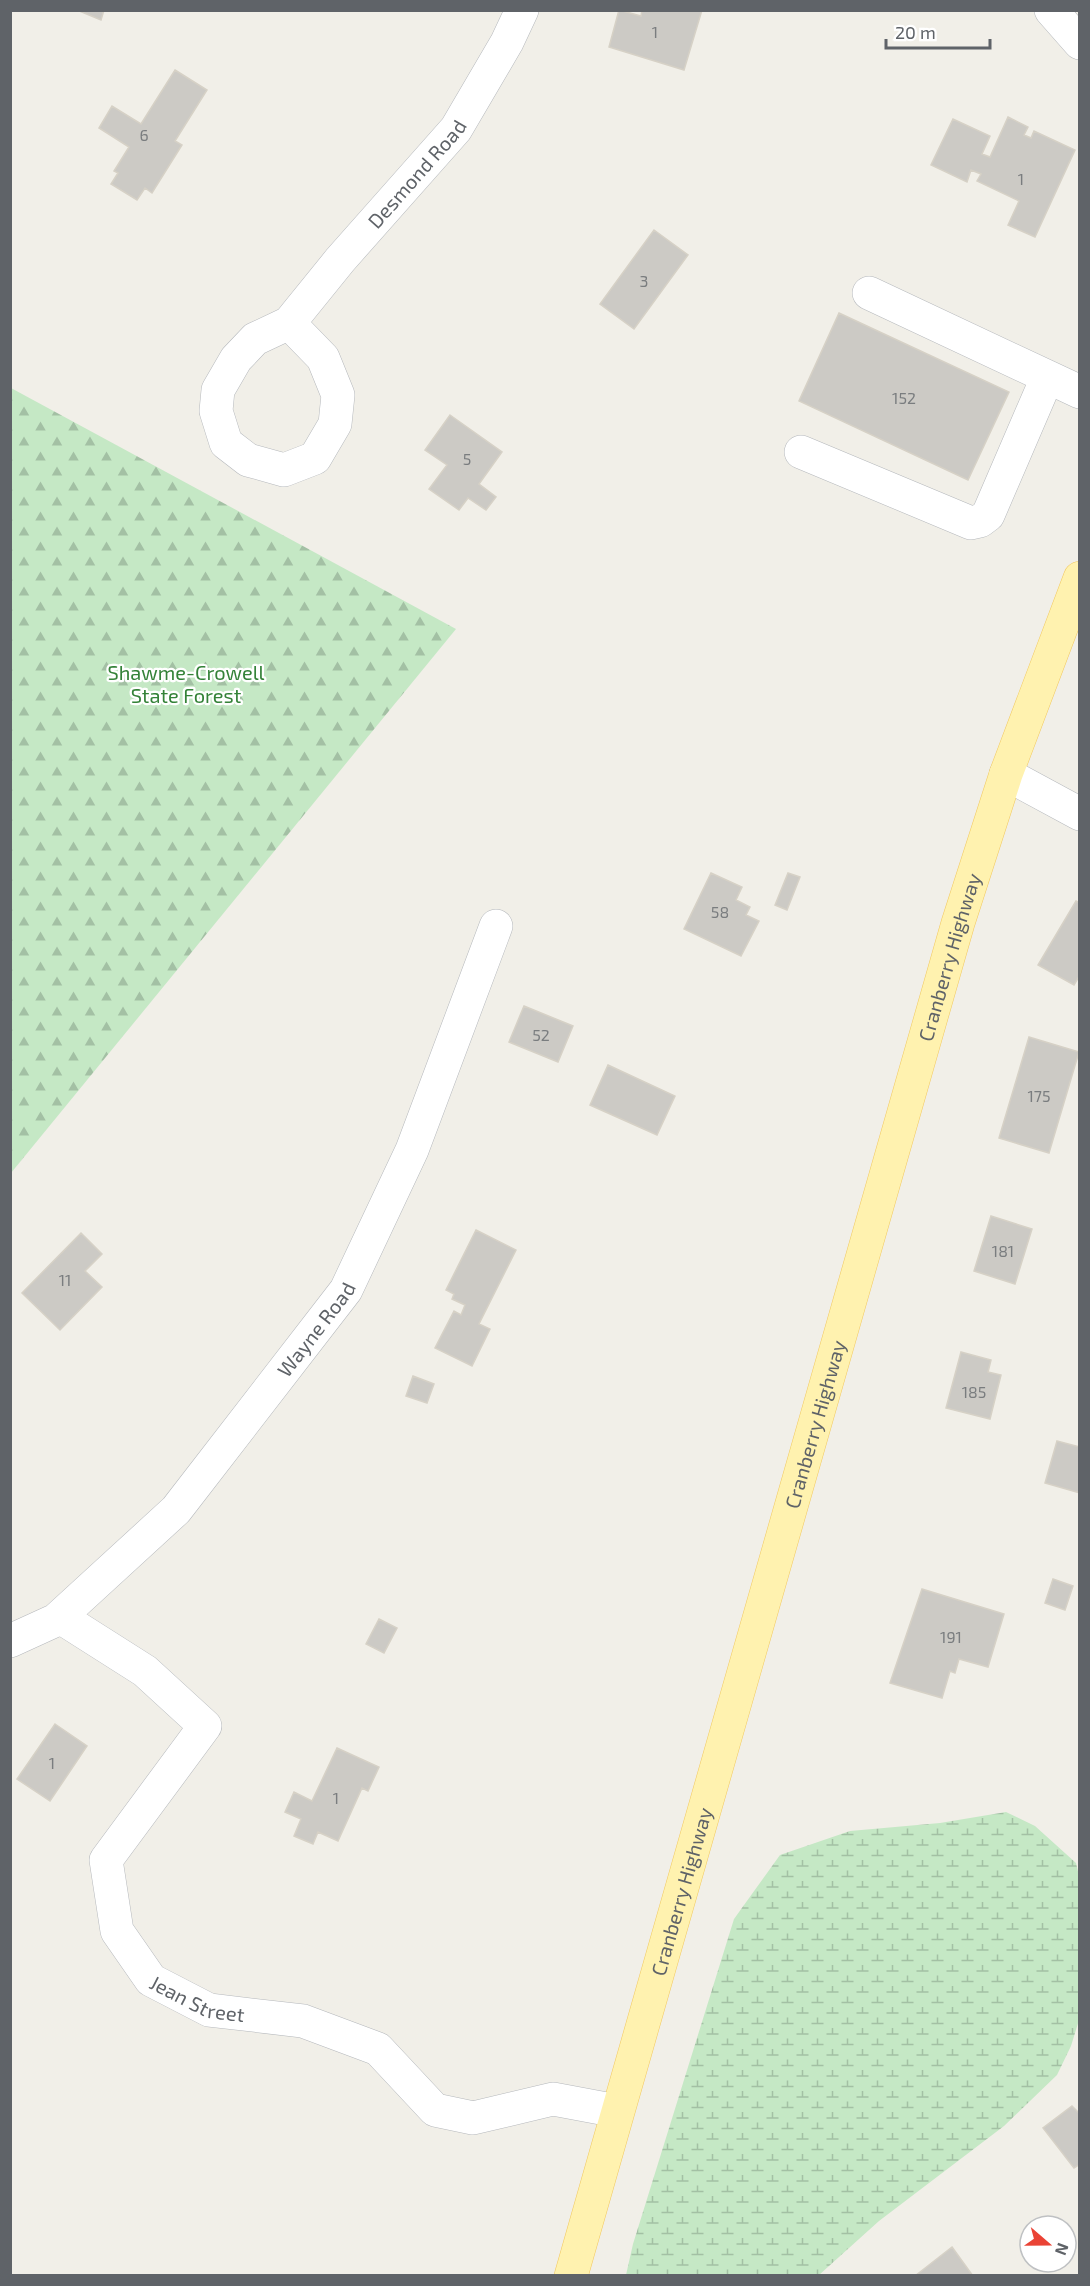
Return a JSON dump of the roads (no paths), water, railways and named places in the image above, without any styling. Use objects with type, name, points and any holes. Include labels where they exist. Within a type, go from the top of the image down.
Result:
[{"type":"main road","name":"Cranberry Highway","points":[[571,2276],[932,1014],[1006,774],[1080,579]]},
{"type":"street","name":"Desmond Road","points":[[289,323],[340,260],[456,129],[507,42],[522,10]]},
{"type":"street","points":[[1051,10],[1080,43]]},
{"type":"street","points":[[869,293],[1080,392]]},
{"type":"street","points":[[801,452],[971,523],[980,521],[988,515],[1047,378]]},
{"type":"street","points":[[1006,774],[1080,814]]},
{"type":"street","name":"Wayne Road","points":[[10,1641],[60,1617],[176,1510],[346,1290],[412,1150],[496,926]]},
{"type":"street","name":"Jean Street","points":[[60,1617],[145,1671],[205,1726],[106,1860],[117,1931],[151,1980],[209,2010],[303,2021],[378,2049],[435,2110],[473,2118],[553,2098],[617,2111]]},
{"type":"park label","name":"Shawme-Crowell State Forest","points":[[186,684]]}]
